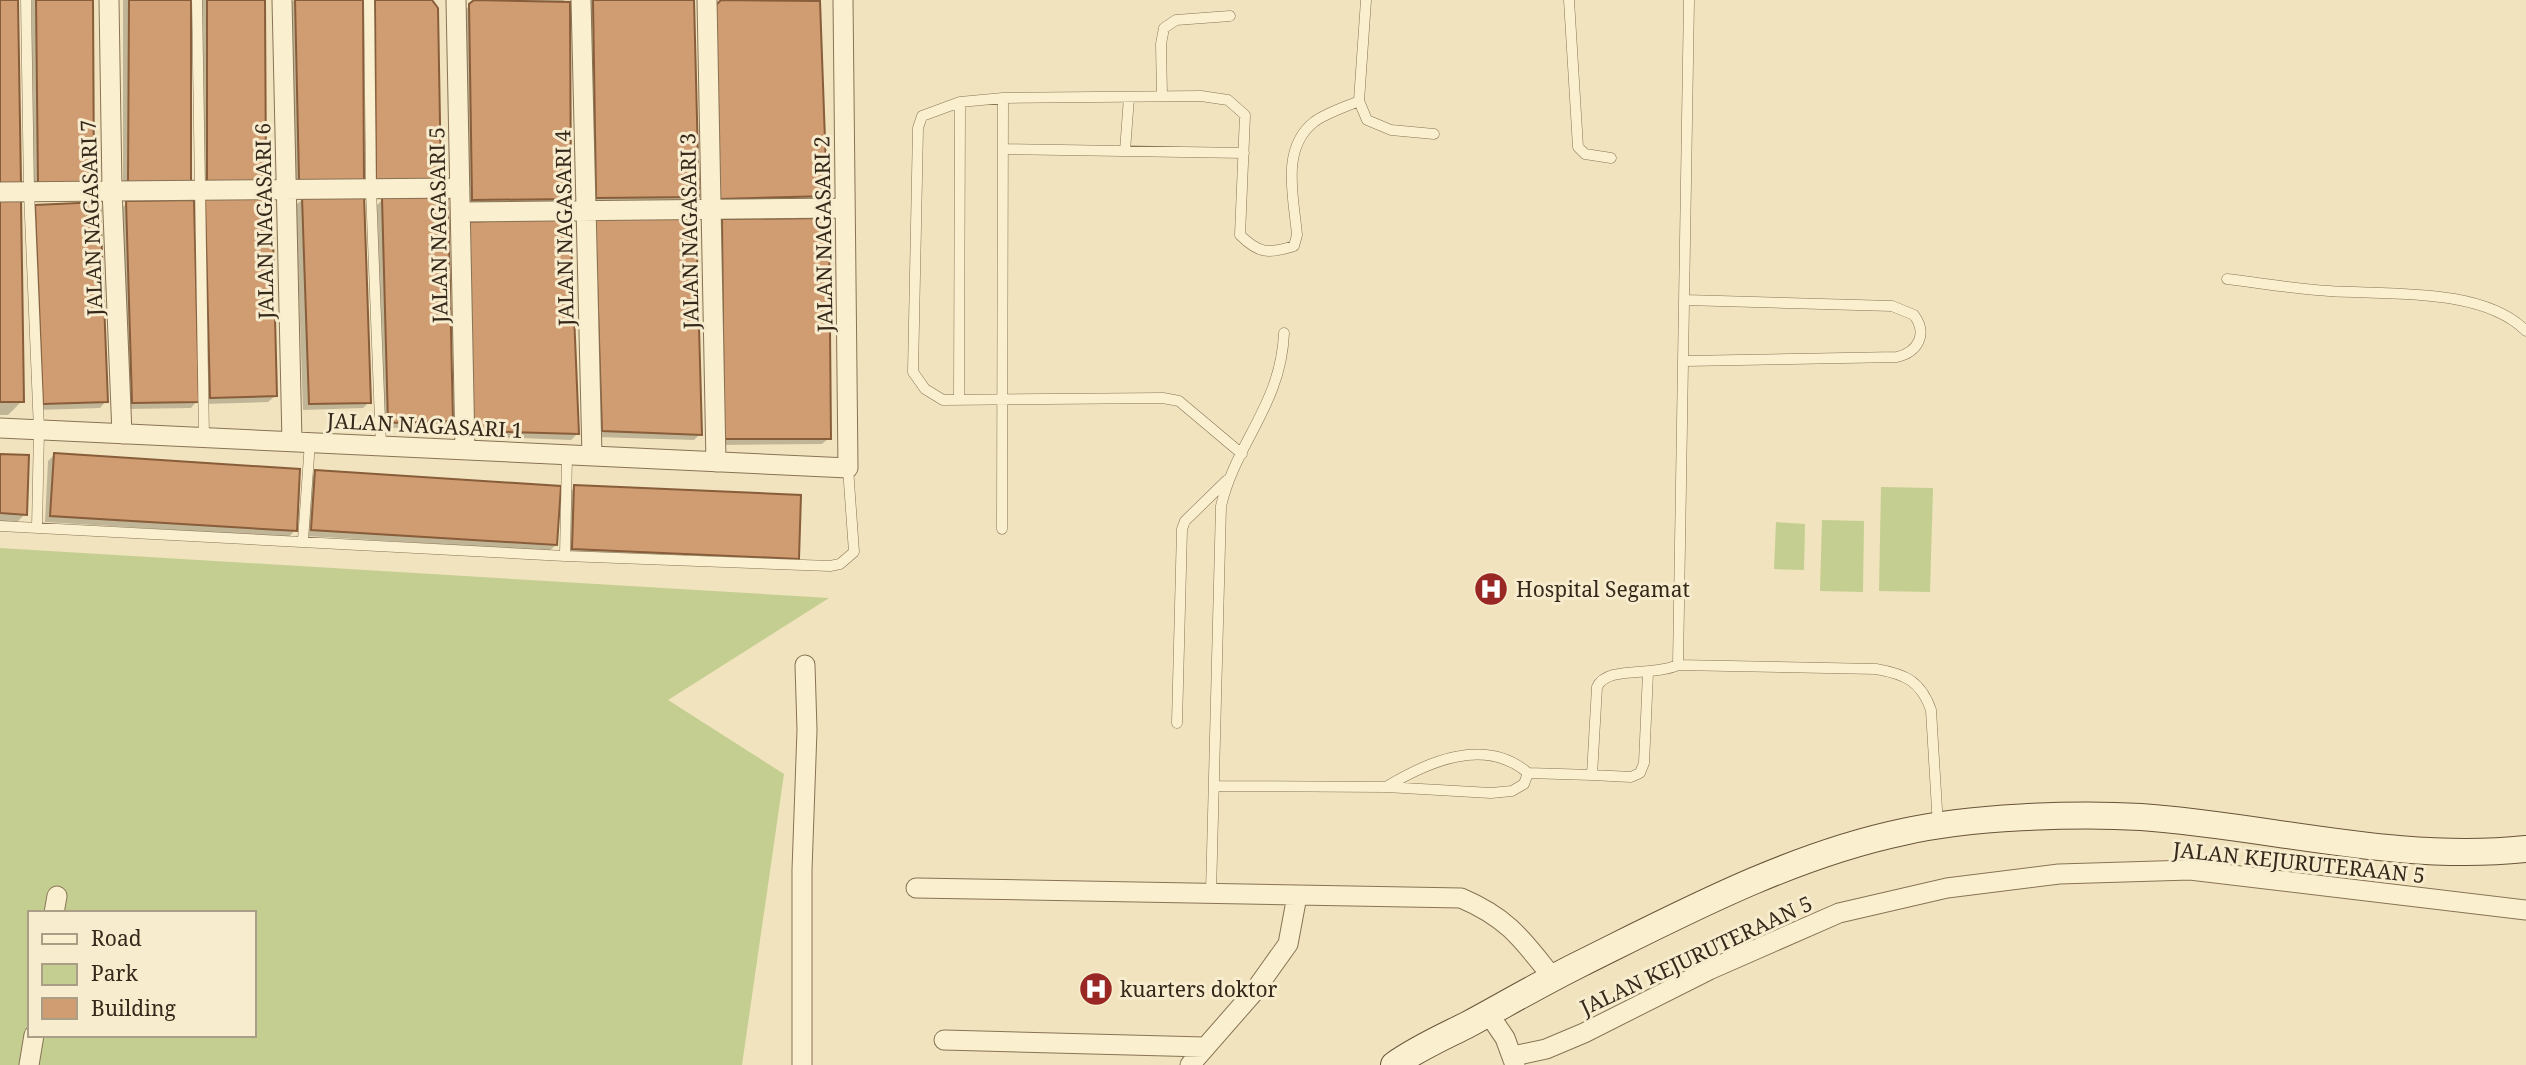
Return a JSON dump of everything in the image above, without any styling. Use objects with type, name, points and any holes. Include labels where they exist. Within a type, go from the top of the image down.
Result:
[{"type":"street","name":"JALAN NAGASARI 7","points":[[108,0],[122,434]]},
{"type":"street","name":"JALAN NAGASARI 6","points":[[282,0],[285,190],[301,442]]},
{"type":"street","name":"JALAN NAGASARI 5","points":[[456,0],[465,450]]},
{"type":"street","name":"JALAN NAGASARI 4","points":[[581,0],[592,456]]},
{"type":"street","name":"JALAN NAGASARI 3","points":[[707,0],[716,462]]},
{"type":"street","name":"JALAN NAGASARI 2","points":[[843,0],[848,468]]},
{"type":"street","points":[[0,192],[460,188]]},
{"type":"street","points":[[461,212],[711,207],[845,208]]},
{"type":"street","name":"JALAN NAGASARI 1","points":[[0,428],[848,468]]},
{"type":"street","points":[[802,1065],[802,870],[807,730],[805,665]]},
{"type":"street","points":[[1394,1065],[1553,978],[1692,911],[1848,846],[1938,826],[2029,819],[2138,817],[2424,852],[2486,854],[2526,849]]},
{"type":"street","name":"JALAN KEJURUTERAAN 5","points":[[1514,1061],[1584,1033],[1709,970],[1839,913],[1947,888],[2059,874],[2190,870],[2526,910]]},
{"type":"street","points":[[916,888],[1461,898],[1492,911],[1519,936],[1553,978]]},
{"type":"street","points":[[1190,1065],[1253,993],[1288,944],[1297,896]]},
{"type":"street","points":[[1488,1013],[1505,1038],[1514,1061]]},
{"type":"street","points":[[29,1065],[34,1037]]},
{"type":"street","points":[[944,1040],[1204,1047]]},
{"type":"lane","points":[[26,0],[29,192],[39,430],[37,528]]},
{"type":"lane","points":[[197,0],[204,437]]},
{"type":"lane","points":[[369,0],[371,190],[381,446]]},
{"type":"lane","points":[[1366,0],[1359,101],[1367,120],[1391,130],[1434,134]]},
{"type":"lane","points":[[1569,0],[1578,148],[1585,154],[1611,158]]},
{"type":"lane","points":[[1678,665],[1689,0]]},
{"type":"lane","points":[[1162,96],[1161,44],[1164,28],[1176,20],[1230,16]]},
{"type":"lane","points":[[1242,454],[1179,401],[1163,398],[943,400],[925,390],[913,372],[918,128],[922,116],[960,102],[1003,98],[1201,96],[1228,100],[1245,115],[1240,235],[1255,250],[1271,254],[1294,246],[1297,236],[1292,162],[1296,142],[1315,121],[1359,101]]},
{"type":"lane","points":[[1125,151],[1129,97]]},
{"type":"lane","points":[[1002,528],[1003,98]]},
{"type":"lane","points":[[959,399],[960,102]]},
{"type":"lane","points":[[1003,149],[1244,153]]},
{"type":"lane","points":[[2227,279],[2326,291],[2459,300],[2484,307],[2517,322],[2526,331]]},
{"type":"lane","points":[[1685,300],[1892,306],[1914,315],[1921,331],[1913,351],[1897,357],[1685,361]]},
{"type":"lane","points":[[1177,723],[1182,529],[1185,521],[1227,480],[1242,454],[1270,400],[1283,359],[1284,333]]},
{"type":"lane","points":[[301,442],[303,540]]},
{"type":"lane","points":[[565,556],[567,455]]},
{"type":"lane","points":[[0,526],[565,556],[840,564],[854,552],[856,544],[848,468]]},
{"type":"lane","points":[[1211,893],[1220,530],[1227,480]]},
{"type":"lane","points":[[1592,775],[1597,687],[1601,678],[1609,674],[1648,673],[1678,665],[1876,669],[1900,673],[1915,682],[1925,694],[1931,710],[1938,826]]},
{"type":"lane","points":[[1386,787],[1422,765],[1456,755],[1502,758],[1528,773],[1631,777],[1640,773],[1644,763],[1648,673]]},
{"type":"lane","points":[[1215,786],[1511,791],[1524,784],[1528,773]]},
{"type":"green space","points":[[1881,487],[1933,488],[1930,592],[1879,591]]},
{"type":"green space","points":[[1822,520],[1864,521],[1863,592],[1820,591]]},
{"type":"green space","points":[[1776,522],[1805,524],[1804,570],[1774,569]]},
{"type":"green space","points":[[0,548],[829,598],[668,700],[784,774],[742,1065],[0,1065]]},
{"type":"building","points":[[0,0],[18,0],[21,184],[0,184]]},
{"type":"building","points":[[36,0],[93,0],[94,184],[38,184]]},
{"type":"building","points":[[129,0],[191,0],[191,184],[128,183]]},
{"type":"building","points":[[207,0],[265,0],[266,181],[207,181]]},
{"type":"building","points":[[295,0],[363,0],[364,180],[299,180]]},
{"type":"building","points":[[375,0],[432,0],[438,8],[441,180],[376,181]]},
{"type":"building","points":[[474,0],[570,2],[571,199],[472,200],[469,4]]},
{"type":"building","points":[[593,0],[694,0],[699,197],[596,198]]},
{"type":"building","points":[[721,0],[820,1],[827,196],[719,199],[715,6]]},
{"type":"building","points":[[364,195],[371,403],[309,404],[302,197]]},
{"type":"building","points":[[448,197],[453,421],[388,423],[382,198]]},
{"type":"building","points":[[272,198],[277,396],[210,398],[205,199]]},
{"type":"building","points":[[0,199],[21,199],[24,402],[0,402]]},
{"type":"building","points":[[194,200],[199,402],[132,403],[126,201]]},
{"type":"building","points":[[100,202],[108,402],[43,404],[35,205]]},
{"type":"building","points":[[570,218],[579,434],[474,431],[461,222]]},
{"type":"building","points":[[696,218],[702,435],[602,431],[595,219]]},
{"type":"building","points":[[829,218],[831,439],[724,439],[722,219]]},
{"type":"building","points":[[54,453],[300,469],[297,531],[50,516]]},
{"type":"building","points":[[0,454],[29,455],[27,515],[0,513]]},
{"type":"building","points":[[315,470],[561,486],[557,545],[311,530]]},
{"type":"building","points":[[574,485],[801,495],[799,559],[572,549]]},
{"type":"place","name":"Hospital Segamat","points":[[1491,589]]},
{"type":"place","name":"kuarters doktor","points":[[1096,989]]}]
